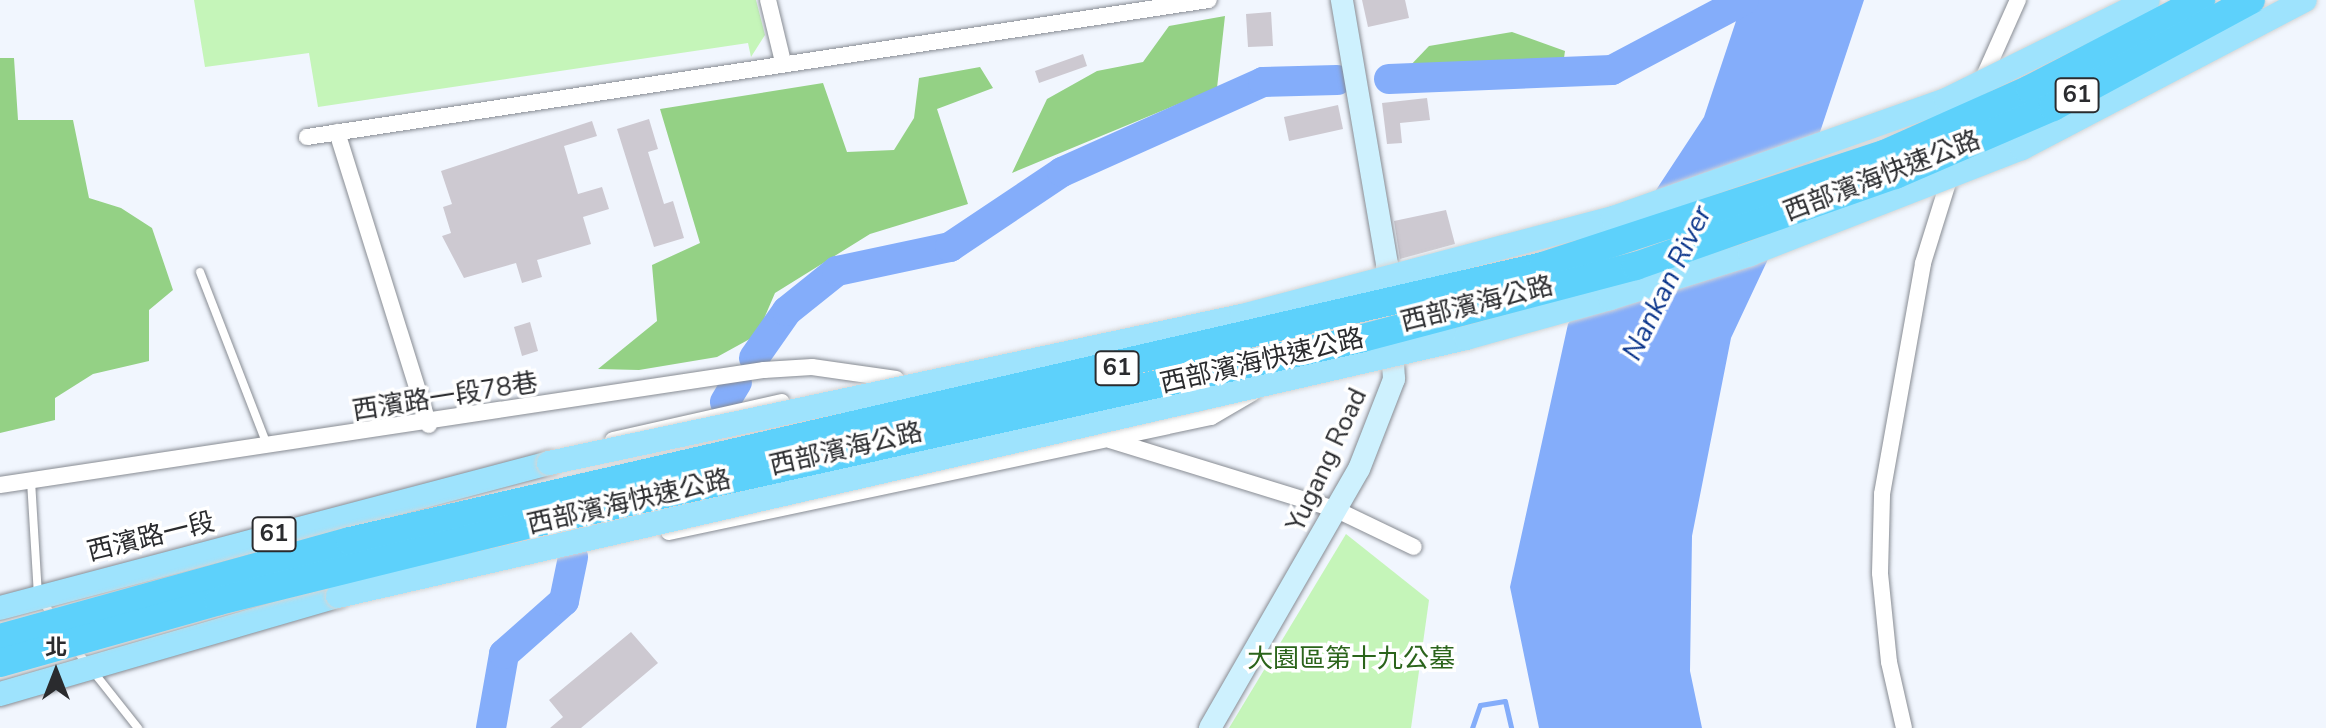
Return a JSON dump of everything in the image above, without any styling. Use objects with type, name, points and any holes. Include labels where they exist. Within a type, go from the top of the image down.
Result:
[{"type":"highway","name":"西部濱海快速公路","points":[[0,638],[350,541],[1543,266],[1884,154],[2030,89],[2201,0]]},
{"type":"highway","name":"西部濱海快速公路","points":[[0,663],[219,601],[535,523],[1347,342],[1636,266],[1895,175],[2053,107],[2251,0]]},
{"type":"main road","name":"西部濱海公路","points":[[549,463],[1211,323],[1613,218],[1946,100],[2148,0]]},
{"type":"main road","name":"西部濱海公路","points":[[338,596],[1466,338],[1624,293],[1793,239],[2022,148],[2305,0]]},
{"type":"main road","name":"西濱路一段","points":[[0,608],[38,595],[549,463]]},
{"type":"main road","name":"61","points":[[0,694],[338,596]]},
{"type":"street","points":[[768,0],[783,62]]},
{"type":"street","points":[[307,137],[783,62],[1209,0]]},
{"type":"street","name":"Yugang Road","points":[[1210,728],[1337,510],[1380,426],[1394,379],[1389,297],[1342,0]]},
{"type":"street","points":[[1904,728],[1889,662],[1880,573],[1882,494],[1896,399],[1929,241],[1973,101],[2018,0]]},
{"type":"street","points":[[337,132],[429,425]]},
{"type":"street","points":[[549,463],[641,430],[896,379],[1155,328],[1279,325],[1389,297]]},
{"type":"street","points":[[338,596],[1211,417],[1292,369],[1392,343]]},
{"type":"street","name":"西濱路一段78巷","points":[[0,485],[429,425],[764,370],[812,367],[896,379]]},
{"type":"street","points":[[1110,440],[1337,510],[1414,547]]},
{"type":"lane","points":[[200,272],[267,446]]},
{"type":"lane","points":[[31,480],[38,595],[87,667],[138,728]]},
{"type":"green space","points":[[194,0],[756,0],[765,35],[751,57],[748,43],[318,107],[309,53],[205,67]]},
{"type":"green space","points":[[1225,16],[1217,88],[1012,173],[1047,99],[1097,71],[1143,62],[1169,26]]},
{"type":"green space","points":[[1512,32],[1565,51],[1563,65],[1407,69],[1429,46]]},
{"type":"green space","points":[[0,58],[14,58],[18,120],[73,120],[89,198],[121,208],[152,228],[173,290],[149,310],[149,361],[93,374],[55,398],[55,420],[0,433]]},
{"type":"green space","points":[[980,67],[993,88],[937,109],[968,204],[870,234],[775,293],[757,335],[717,357],[639,370],[598,369],[657,321],[652,265],[700,243],[660,109],[823,83],[847,152],[894,150],[914,118],[919,78]]},
{"type":"green space","name":"大園區第十九公墓","points":[[1346,534],[1429,600],[1411,728],[1229,728]]},
{"type":"water","name":"Nankan River","points":[[1743,0],[1864,0],[1801,189],[1731,338],[1692,536],[1690,671],[1702,728],[1539,728],[1510,587],[1568,324],[1704,117]]},
{"type":"building","points":[[1362,0],[1405,0],[1409,18],[1368,27]]},
{"type":"building","points":[[1271,12],[1273,46],[1248,47],[1246,14]]},
{"type":"building","points":[[1083,54],[1087,66],[1039,83],[1035,71]]},
{"type":"building","points":[[1427,98],[1430,120],[1400,123],[1402,143],[1387,144],[1382,103]]},
{"type":"building","points":[[1338,105],[1343,129],[1289,141],[1284,117]]},
{"type":"building","points":[[649,119],[658,149],[648,152],[664,204],[673,201],[684,238],[654,247],[617,129]]},
{"type":"building","points":[[592,121],[597,136],[564,146],[578,194],[602,187],[609,209],[583,217],[591,244],[537,260],[542,277],[522,283],[516,263],[464,278],[442,236],[451,233],[443,207],[452,204],[441,171]]},
{"type":"building","points":[[1446,210],[1455,244],[1400,259],[1394,221]]},
{"type":"building","points":[[530,322],[538,351],[522,356],[514,327]]},
{"type":"building","points":[[631,632],[658,663],[581,728],[550,728],[563,717],[549,700]]},
{"type":"waterway","points":[[1389,79],[1612,70],[1744,0]]},
{"type":"waterway","points":[[754,358],[787,311],[837,271],[950,247],[1062,172],[1263,82],[1337,80]]},
{"type":"waterway","points":[[725,402],[737,382]]},
{"type":"waterway","points":[[491,728],[504,654],[564,601],[573,557]]},
{"type":"waterway","points":[[1472,728],[1480,705],[1505,701],[1511,728]]}]
